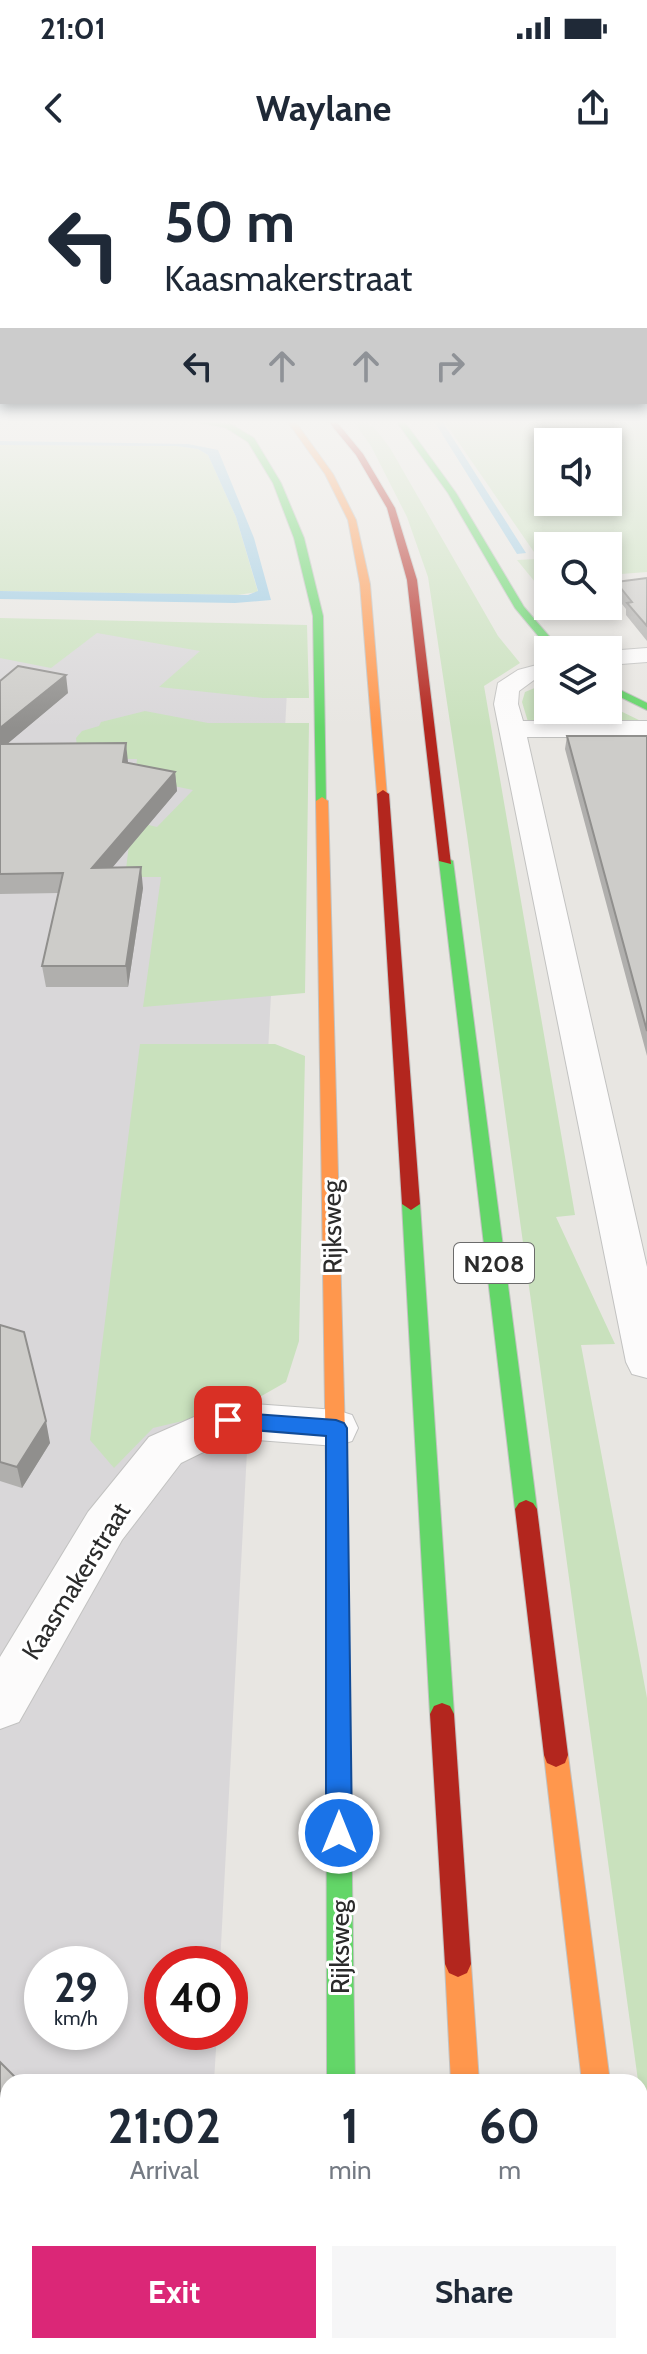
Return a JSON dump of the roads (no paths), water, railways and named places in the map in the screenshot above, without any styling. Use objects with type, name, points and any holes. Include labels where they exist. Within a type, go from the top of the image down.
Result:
[{"type":"main road","name":"Rijksweg","points":[[295,523],[318,616],[336,1428],[341,2074]]},
{"type":"main road","name":"N208","points":[[353,523],[365,584],[394,922],[465,2074]]},
{"type":"main road","name":"N208","points":[[395,523],[412,580],[595,2074]]},
{"type":"main road","points":[[470,523],[520,608],[544,636]]},
{"type":"main road","points":[[622,694],[647,707]]},
{"type":"street","points":[[534,673],[507,688],[506,704],[634,1244],[647,1362]]},
{"type":"street","points":[[513,729],[647,729]]},
{"type":"street","name":"Kaasmakerstraat","points":[[0,1705],[105,1526],[165,1450],[228,1420],[336,1428]]},
{"type":"water","points":[[238,523],[248,523],[271,600],[235,603],[0,599],[0,591],[248,595],[258,591]]},
{"type":"water","points":[[498,523],[507,523],[526,553],[517,554]]}]
